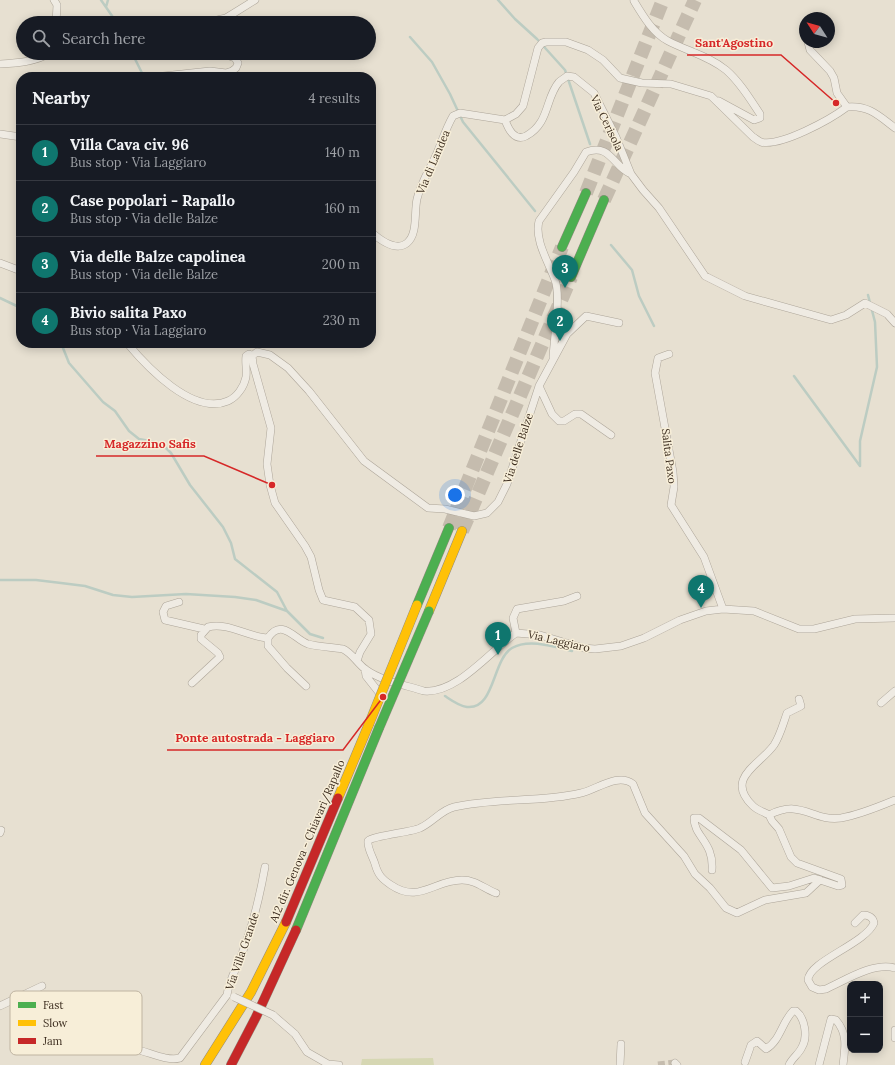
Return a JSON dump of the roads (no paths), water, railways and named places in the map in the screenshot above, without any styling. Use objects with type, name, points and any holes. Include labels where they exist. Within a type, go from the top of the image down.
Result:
[{"type":"highway","points":[[562,247],[586,193]]},
{"type":"highway","points":[[571,277],[604,200]]},
{"type":"highway","name":"A12 dir. Genova - Chiavari/Rapallo","points":[[206,1065],[259,980],[289,915],[450,528]]},
{"type":"highway","points":[[231,1065],[285,956],[462,532]]},
{"type":"street","points":[[54,0],[57,5],[56,16]]},
{"type":"street","points":[[229,16],[255,0]]},
{"type":"street","points":[[505,120],[516,114],[523,106],[538,48],[542,43],[546,42],[566,42],[588,50],[603,60],[620,78],[642,83],[670,84],[711,96],[754,120],[760,118],[760,114],[741,85],[726,70],[660,36],[646,20],[634,2]]},
{"type":"street","points":[[810,48],[830,71],[834,78],[837,93],[847,107]]},
{"type":"street","points":[[0,64],[32,60]]},
{"type":"street","points":[[229,72],[236,68],[238,63],[236,60]]},
{"type":"street","points":[[201,72],[218,72]]},
{"type":"street","name":"Via Cerisola","points":[[505,120],[511,134],[516,137],[524,137],[535,130],[542,121],[559,82],[567,76],[574,77],[594,93],[616,137],[631,174],[659,208],[705,276],[745,296],[813,316],[831,320],[846,316],[865,303],[887,314],[895,323]]},
{"type":"street","points":[[711,96],[748,132],[761,142],[772,142],[810,130],[829,120],[847,107],[860,106],[873,111],[895,128]]},
{"type":"street","name":"Via di Landea","points":[[376,236],[393,246],[402,246],[408,243],[414,231],[417,199],[423,180],[453,116],[460,113],[505,120]]},
{"type":"street","points":[[0,134],[16,136]]},
{"type":"street","name":"Via delle Balze","points":[[252,356],[257,352],[270,355],[288,368],[309,391],[364,461],[428,508],[445,509],[474,516],[487,513],[498,502],[507,484],[539,386],[553,359],[556,282],[544,255],[538,227],[539,221],[574,172],[586,152],[595,149],[605,152],[626,172],[631,174]]},
{"type":"street","points":[[0,263],[16,269]]},
{"type":"street","points":[[553,359],[567,334],[586,316],[619,323]]},
{"type":"street","points":[[132,348],[158,375],[187,396],[206,403],[223,403],[233,399],[240,390],[246,377],[246,356],[249,354],[252,356],[271,428],[268,474],[275,503],[305,546],[310,557],[318,590],[323,600],[355,607],[369,620],[370,634],[360,652],[357,661]]},
{"type":"street","name":"Salita Paxo","points":[[669,354],[658,358],[655,373],[673,472],[674,487],[672,505],[704,557],[722,609]]},
{"type":"street","points":[[539,386],[552,414],[559,421],[564,421],[575,414],[581,414],[612,435]]},
{"type":"street","points":[[516,634],[513,618],[517,610],[564,601],[577,596]]},
{"type":"street","points":[[179,602],[166,606],[163,612],[165,620],[204,629],[213,626],[239,631],[258,638],[268,638],[268,646],[286,668],[306,686]]},
{"type":"street","name":"Via Laggiaro","points":[[268,638],[276,630],[282,629],[292,632],[309,645],[343,648],[365,669],[377,676],[431,692],[452,684],[516,634],[540,635],[583,648],[603,648],[621,646],[639,640],[674,623],[706,611],[722,609],[754,611],[799,628],[814,629],[855,620],[895,618]]},
{"type":"street","points":[[192,683],[220,657],[218,653],[201,639],[204,629]]},
{"type":"street","points":[[365,669],[366,676],[394,715]]},
{"type":"street","points":[[881,703],[895,691]]},
{"type":"street","points":[[712,870],[713,860],[710,850],[694,824],[694,818],[699,818],[741,850],[772,888],[789,886],[814,878],[838,886],[843,882],[840,878],[797,863],[791,857],[779,829],[772,822],[769,815],[754,807],[744,793],[742,782],[745,773],[774,745],[787,713],[801,706],[799,699]]},
{"type":"street","points":[[496,893],[484,889],[478,882],[460,880],[444,883],[418,893],[403,892],[378,875],[368,841],[372,838],[384,837],[406,830],[421,828],[452,808],[470,803],[533,799],[582,793],[610,782],[621,781],[630,782],[633,784],[645,813],[684,856],[695,874],[710,888],[726,908],[737,912],[765,900],[806,893],[820,880]]},
{"type":"street","points":[[769,815],[776,811],[791,808],[803,809],[818,816],[841,818],[895,800]]},
{"type":"street","name":"Via Villa Grande","points":[[265,867],[257,910],[240,961],[229,985],[231,996],[273,1015],[295,1034],[307,1052],[328,1064],[339,1065]]},
{"type":"street","points":[[855,923],[863,915],[868,915],[874,920],[874,923],[864,935],[812,970],[808,977],[812,987],[819,990],[826,989],[872,969],[884,966],[895,968]]},
{"type":"street","points":[[32,991],[42,986]]},
{"type":"street","points":[[142,1051],[161,1057],[176,1059],[180,1058],[231,996]]},
{"type":"street","points":[[0,1006],[10,1001]]},
{"type":"street","points":[[745,1062],[751,1045],[757,1041],[766,1049],[772,1046],[788,1016],[793,1011],[796,1011],[802,1020],[806,1036],[802,1047],[789,1065]]},
{"type":"street","points":[[819,1065],[831,1019],[836,1020],[844,1030],[845,1040],[843,1065]]},
{"type":"street","points":[[895,1030],[895,1038]]},
{"type":"street","points":[[620,1065],[622,1044]]},
{"type":"waterway","points":[[101,0],[112,16]]},
{"type":"waterway","points":[[106,7],[108,0]]},
{"type":"waterway","points":[[498,0],[515,19],[537,39],[565,70],[590,144]]},
{"type":"waterway","points":[[410,37],[432,62],[450,94],[463,122],[535,211]]},
{"type":"waterway","points":[[136,60],[142,72]]},
{"type":"waterway","points":[[611,245],[632,270],[639,296],[654,326]]},
{"type":"waterway","points":[[860,466],[860,441],[877,367],[875,322],[868,295]]},
{"type":"waterway","points":[[0,298],[16,306]]},
{"type":"waterway","points":[[63,348],[69,363],[103,402],[115,411],[129,431],[139,439],[163,445],[171,453],[190,485],[223,527],[231,543],[235,559],[277,592],[287,611],[310,634],[323,638]]},
{"type":"waterway","points":[[794,376],[860,466]]},
{"type":"waterway","points":[[0,580],[36,580],[85,586],[113,595],[132,597],[186,594],[235,597],[256,600],[287,611]]},
{"type":"waterway","points":[[445,696],[455,703],[467,707],[476,706],[483,701],[488,693],[505,654],[512,648],[519,645],[542,644],[572,651]]},
{"type":"tunnel","points":[[586,193],[663,0]]},
{"type":"tunnel","points":[[604,200],[695,0]]},
{"type":"tunnel","points":[[449,528],[562,247]]},
{"type":"tunnel","points":[[462,531],[571,277]]},
{"type":"tunnel","points":[[658,1065],[675,1063]]},
{"type":"place","name":"Sant'Agostino","points":[[836,103]]},
{"type":"place","name":"Via delle Balze capolinea","points":[[565,288]]},
{"type":"place","name":"Case popolari - Rapallo","points":[[560,341]]},
{"type":"place","name":"Magazzino Safis","points":[[272,485]]},
{"type":"place","name":"Bivio salita Paxo","points":[[701,608]]},
{"type":"place","name":"Villa Cava civ. 96","points":[[498,655]]},
{"type":"place","name":"Ponte autostrada - Laggiaro","points":[[383,697]]}]
